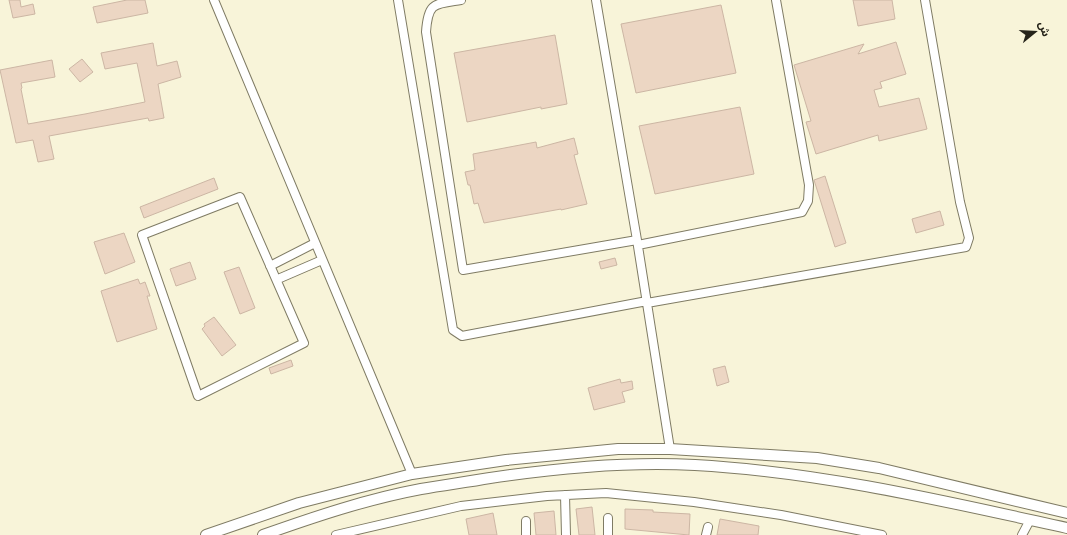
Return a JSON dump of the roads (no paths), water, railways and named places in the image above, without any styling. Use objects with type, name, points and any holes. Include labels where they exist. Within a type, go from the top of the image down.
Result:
[{"type":"street","points":[[214,0],[412,474]]},
{"type":"street","points":[[398,0],[453,330],[462,336],[647,302],[966,247],[969,238],[960,202],[925,0]]},
{"type":"street","points":[[461,0],[441,2],[431,9],[427,15],[426,32],[463,270],[638,242],[802,212],[808,201],[809,185],[776,0]]},
{"type":"street","points":[[596,0],[638,242],[670,449]]},
{"type":"street","points":[[240,197],[270,266],[278,279],[304,343],[198,396],[142,235],[240,197]]},
{"type":"street","points":[[270,266],[315,243]]},
{"type":"street","points":[[278,279],[322,260]]},
{"type":"street","points":[[206,535],[299,503],[412,474],[506,460],[618,449],[670,449],[816,458],[880,468],[1067,513]]},
{"type":"street","points":[[263,535],[302,521],[420,489],[541,470],[637,465],[694,465],[780,473],[871,486],[1067,528]]},
{"type":"street","points":[[336,535],[461,506],[565,495],[606,493],[694,502],[781,515],[882,535]]},
{"type":"street","points":[[565,495],[566,535]]},
{"type":"street","points":[[608,518],[608,535]]},
{"type":"street","points":[[1022,535],[1030,520]]},
{"type":"street","points":[[526,521],[526,535]]}]
